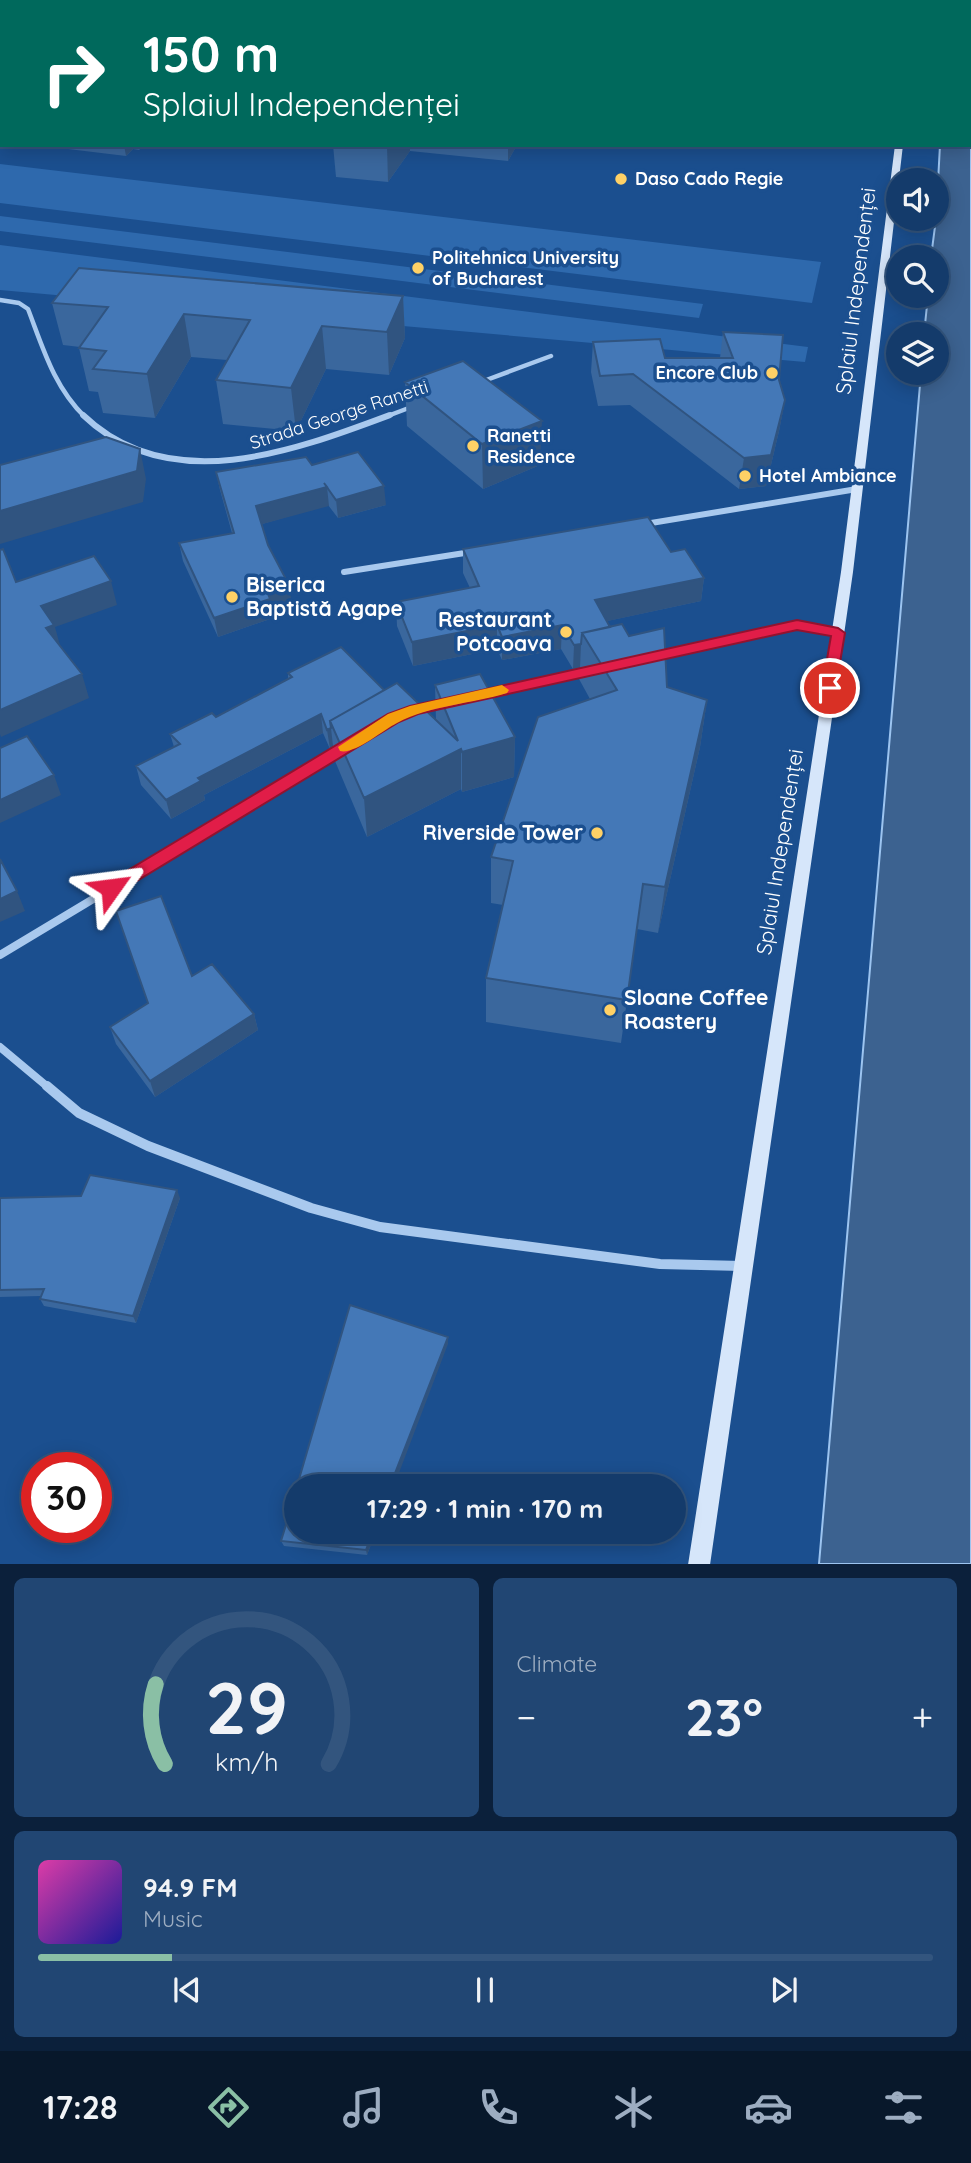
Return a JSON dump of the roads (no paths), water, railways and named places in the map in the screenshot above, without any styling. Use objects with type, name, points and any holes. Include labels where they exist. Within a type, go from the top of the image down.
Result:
[{"type":"main road","name":"Splaiul Independenței","points":[[699,1564],[838,633],[899,147]]},
{"type":"street","name":"Strada George Ranetti","points":[[0,300],[19,303],[28,309],[62,390],[97,429],[121,443],[182,462],[236,462],[286,450],[417,405]]},
{"type":"street","points":[[469,386],[551,356]]},
{"type":"street","points":[[640,524],[857,489]]},
{"type":"street","points":[[344,572],[479,551]]},
{"type":"street","points":[[652,657],[797,625],[838,633]]},
{"type":"street","points":[[468,697],[600,668]]},
{"type":"street","points":[[404,714],[455,700]]},
{"type":"street","points":[[0,955],[350,744]]},
{"type":"street","points":[[0,1047],[79,1113],[148,1146],[311,1208],[380,1227],[456,1238],[660,1264],[742,1266]]},
{"type":"place","name":"Daso Cado Regie","points":[[621,179]]},
{"type":"place","name":"Politehnica University of Bucharest","points":[[418,268]]},
{"type":"place","name":"Encore Club","points":[[772,373]]},
{"type":"place","name":"Ranetti Residence","points":[[473,446]]},
{"type":"place","name":"Hotel Ambiance","points":[[745,476]]},
{"type":"place","name":"Biserica Baptistă Agape","points":[[232,597]]},
{"type":"place","name":"Restaurant Potcoava","points":[[566,632]]},
{"type":"place","name":"Riverside Tower","points":[[597,833]]},
{"type":"place","name":"Sloane Coffee Roastery","points":[[610,1010]]}]
